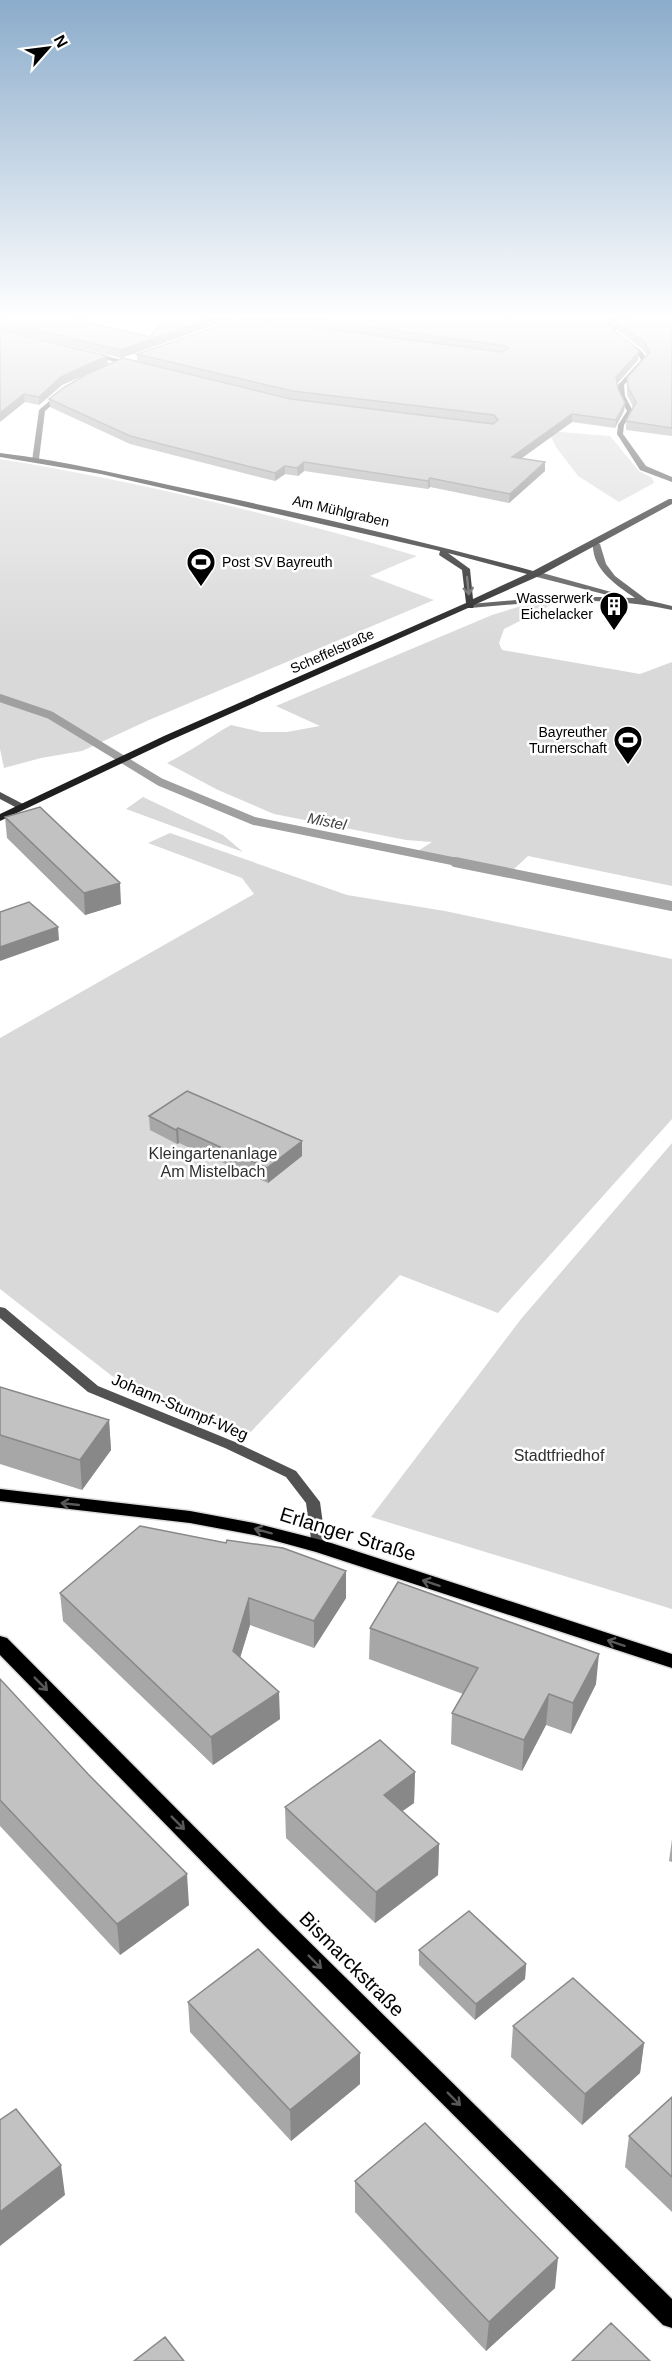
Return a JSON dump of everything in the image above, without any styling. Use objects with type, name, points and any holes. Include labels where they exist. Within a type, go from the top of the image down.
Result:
[{"type":"main road","name":"Am Mühlgraben","points":[[0,455],[34,459],[428,545],[536,574]]},
{"type":"main road","name":"Scheffelstraße","points":[[0,818],[138,752],[470,606],[596,544],[672,501]]},
{"type":"main road","points":[[428,545],[466,569],[470,606]]},
{"type":"main road","points":[[0,1507],[9,1497]]},
{"type":"main road","name":"Erlanger Straße","points":[[9,1497],[223,1522],[320,1546],[672,1661]]},
{"type":"main road","name":"Bismarckstraße","points":[[0,1643],[272,1919],[672,2316]]},
{"type":"street","points":[[34,459],[39,426]]},
{"type":"street","points":[[621,426],[620,434],[643,468],[672,480]]},
{"type":"street","points":[[596,544],[599,561],[605,573],[644,601]]},
{"type":"street","name":"Am Mühlgraben","points":[[536,574],[672,608]]},
{"type":"street","points":[[470,606],[561,598],[644,601]]},
{"type":"street","points":[[0,795],[22,807]]},
{"type":"street","name":"Johann-Stumpf-Weg","points":[[0,1311],[93,1389],[230,1445],[291,1474],[313,1502],[320,1546]]},
{"type":"green space","points":[[548,431],[610,436],[639,471],[652,478],[654,483],[619,502],[578,476],[556,447]]},
{"type":"green space","name":"Post SV Bayreuth","points":[[0,459],[105,478],[210,501],[417,556],[370,576],[434,600],[149,720],[82,751],[41,758],[4,768],[0,749]]},
{"type":"green space","points":[[553,604],[504,629],[499,643],[502,650],[640,674],[672,662],[672,886],[528,856],[513,870],[418,851],[432,842],[406,840],[274,814],[218,790],[167,763],[231,725],[261,732],[287,732],[320,726],[276,706],[492,615],[518,607]]},
{"type":"green space","points":[[143,797],[223,835],[243,852],[126,809]]},
{"type":"green space","name":"Kleingartenanlage Am Mistelbach","points":[[170,833],[347,895],[445,911],[672,959],[672,1119],[498,1313],[400,1275],[244,1439],[112,1376],[0,1289],[0,1038],[254,894],[242,878],[148,843]]},
{"type":"green space","name":"Stadtfriedhof","points":[[672,1143],[672,1609],[371,1517],[521,1319]]},
{"type":"building","points":[[109,426],[555,426],[512,457],[545,462],[510,494],[430,478],[428,481],[304,462],[297,468],[285,466],[275,473],[130,436]]},
{"type":"building","points":[[40,807],[120,883],[84,893],[5,817]]},
{"type":"building","points":[[29,902],[58,927],[0,947],[0,912]]},
{"type":"building","points":[[187,1091],[302,1141],[267,1168],[178,1128],[176,1130],[149,1116]]},
{"type":"building","points":[[0,1387],[109,1420],[80,1460],[0,1435]]},
{"type":"building","points":[[140,1526],[226,1543],[227,1540],[283,1548],[346,1571],[314,1621],[249,1598],[233,1651],[279,1692],[211,1737],[60,1593]]},
{"type":"building","points":[[398,1582],[599,1654],[573,1703],[549,1694],[524,1740],[452,1713],[478,1668],[370,1628]]},
{"type":"building","points":[[0,1679],[88,1774],[187,1874],[117,1924],[0,1800]]},
{"type":"building","points":[[380,1740],[415,1772],[384,1795],[439,1844],[376,1892],[285,1807]]},
{"type":"building","points":[[469,1911],[526,1964],[476,2004],[419,1950]]},
{"type":"building","points":[[258,1949],[360,2053],[290,2110],[188,2002]]},
{"type":"building","points":[[573,1978],[644,2043],[585,2094],[513,2026]]},
{"type":"building","points":[[672,2097],[672,2177],[629,2136]]},
{"type":"building","points":[[16,2109],[61,2165],[0,2212],[0,2120]]},
{"type":"building","points":[[425,2123],[558,2258],[489,2322],[355,2181]]},
{"type":"building","points":[[611,2323],[650,2361],[572,2361]]},
{"type":"building","points":[[165,2337],[184,2361],[134,2361]]},
{"type":"waterway","name":"Mistel","points":[[0,698],[50,715],[160,782],[254,821],[462,863]]},
{"type":"waterway","name":"Mistel","points":[[455,862],[672,906]]},
{"type":"place","name":"Post SV Bayreuth","points":[[201,588]]},
{"type":"place","name":"Wasserwerk Eichelacker","points":[[614,632]]},
{"type":"place","name":"Bayreuther Turnerschaft","points":[[628,766]]}]
